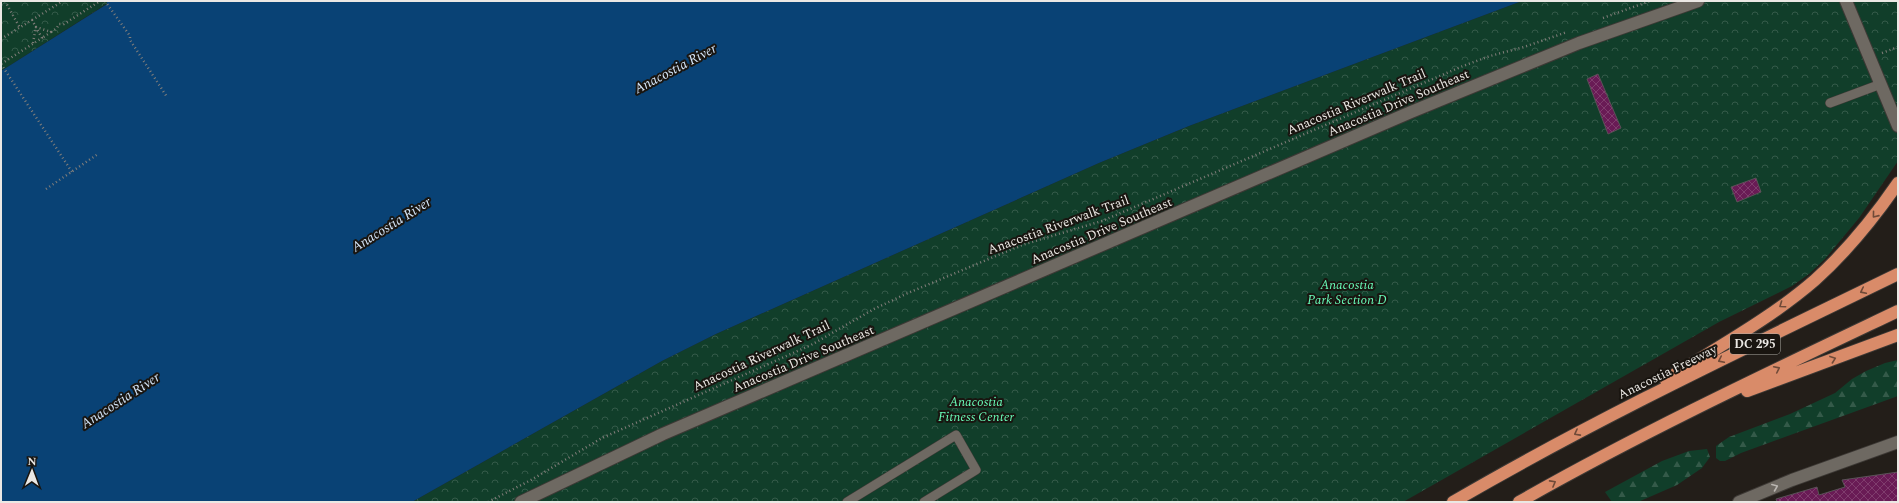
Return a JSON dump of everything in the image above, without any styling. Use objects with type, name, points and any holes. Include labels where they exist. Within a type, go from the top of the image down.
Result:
[{"type":"highway","points":[[1611,414],[1759,320],[1814,280],[1868,223],[1898,183]]},
{"type":"highway","name":"Anacostia Freeway","points":[[1453,502],[1513,467],[1611,414],[1898,274]]},
{"type":"highway","name":"DC 295","points":[[1519,502],[1583,466],[1678,417],[1898,311]]},
{"type":"highway","points":[[1678,417],[1898,335]]},
{"type":"street","name":"Anacostia Drive Southeast","points":[[521,502],[663,434],[1411,112],[1572,46],[1698,1]]},
{"type":"street","points":[[1846,1],[1898,126]]},
{"type":"street","points":[[1739,502],[1792,480],[1898,442]]},
{"type":"lane","points":[[1830,103],[1880,84]]},
{"type":"lane","points":[[847,502],[956,435],[976,470],[924,502]]},
{"type":"path","points":[[5,1],[20,28]]},
{"type":"path","points":[[1,40],[64,1]]},
{"type":"path","points":[[72,172],[1,64],[57,28],[59,24],[64,24],[100,1]]},
{"type":"path","points":[[105,1],[130,36],[130,40],[167,97]]},
{"type":"path","points":[[1602,19],[1650,1]]},
{"type":"path","points":[[32,20],[42,38]]},
{"type":"path","points":[[36,27],[51,32]]},
{"type":"path","points":[[33,44],[36,27]]},
{"type":"path","name":"Anacostia Riverwalk Trail","points":[[488,502],[531,480],[602,438],[811,345],[874,309],[908,293],[1022,245],[1102,221],[1463,66],[1490,56],[1524,48],[1573,29]]},
{"type":"path","points":[[1880,53],[1898,47]]},
{"type":"path","points":[[46,189],[98,154]]},
{"type":"green space","points":[[1,1],[107,1],[108,3],[1,71]]},
{"type":"green space","name":"Anacostia Park Section D","points":[[1522,1],[1898,1],[1898,161],[1859,218],[1825,259],[1809,274],[1792,286],[1719,322],[1403,502],[412,502],[662,361],[716,334],[1099,163],[1189,126]]},
{"type":"green space","points":[[1898,360],[1898,396],[1741,453],[1725,461],[1720,461],[1716,458],[1716,446],[1729,437],[1790,414],[1835,393],[1852,379],[1866,371],[1885,363]]},
{"type":"green space","points":[[1707,449],[1710,457],[1702,468],[1677,485],[1638,502],[1612,502],[1605,492],[1662,461],[1689,451]]},
{"type":"water","name":"Anacostia River","points":[[107,1],[1522,1],[1189,126],[1099,163],[716,334],[662,361],[412,502],[1,502],[1,71],[107,4]]},
{"type":"building","points":[[1598,74],[1621,128],[1608,134],[1587,79]]},
{"type":"building","points":[[1756,178],[1761,192],[1737,202],[1731,187]]},
{"type":"building","points":[[1898,472],[1898,502],[1777,502],[1776,499],[1817,487],[1819,495],[1845,487],[1842,480]]},
{"type":"park label","name":"Anacostia Fitness Center","points":[[976,408]]}]
